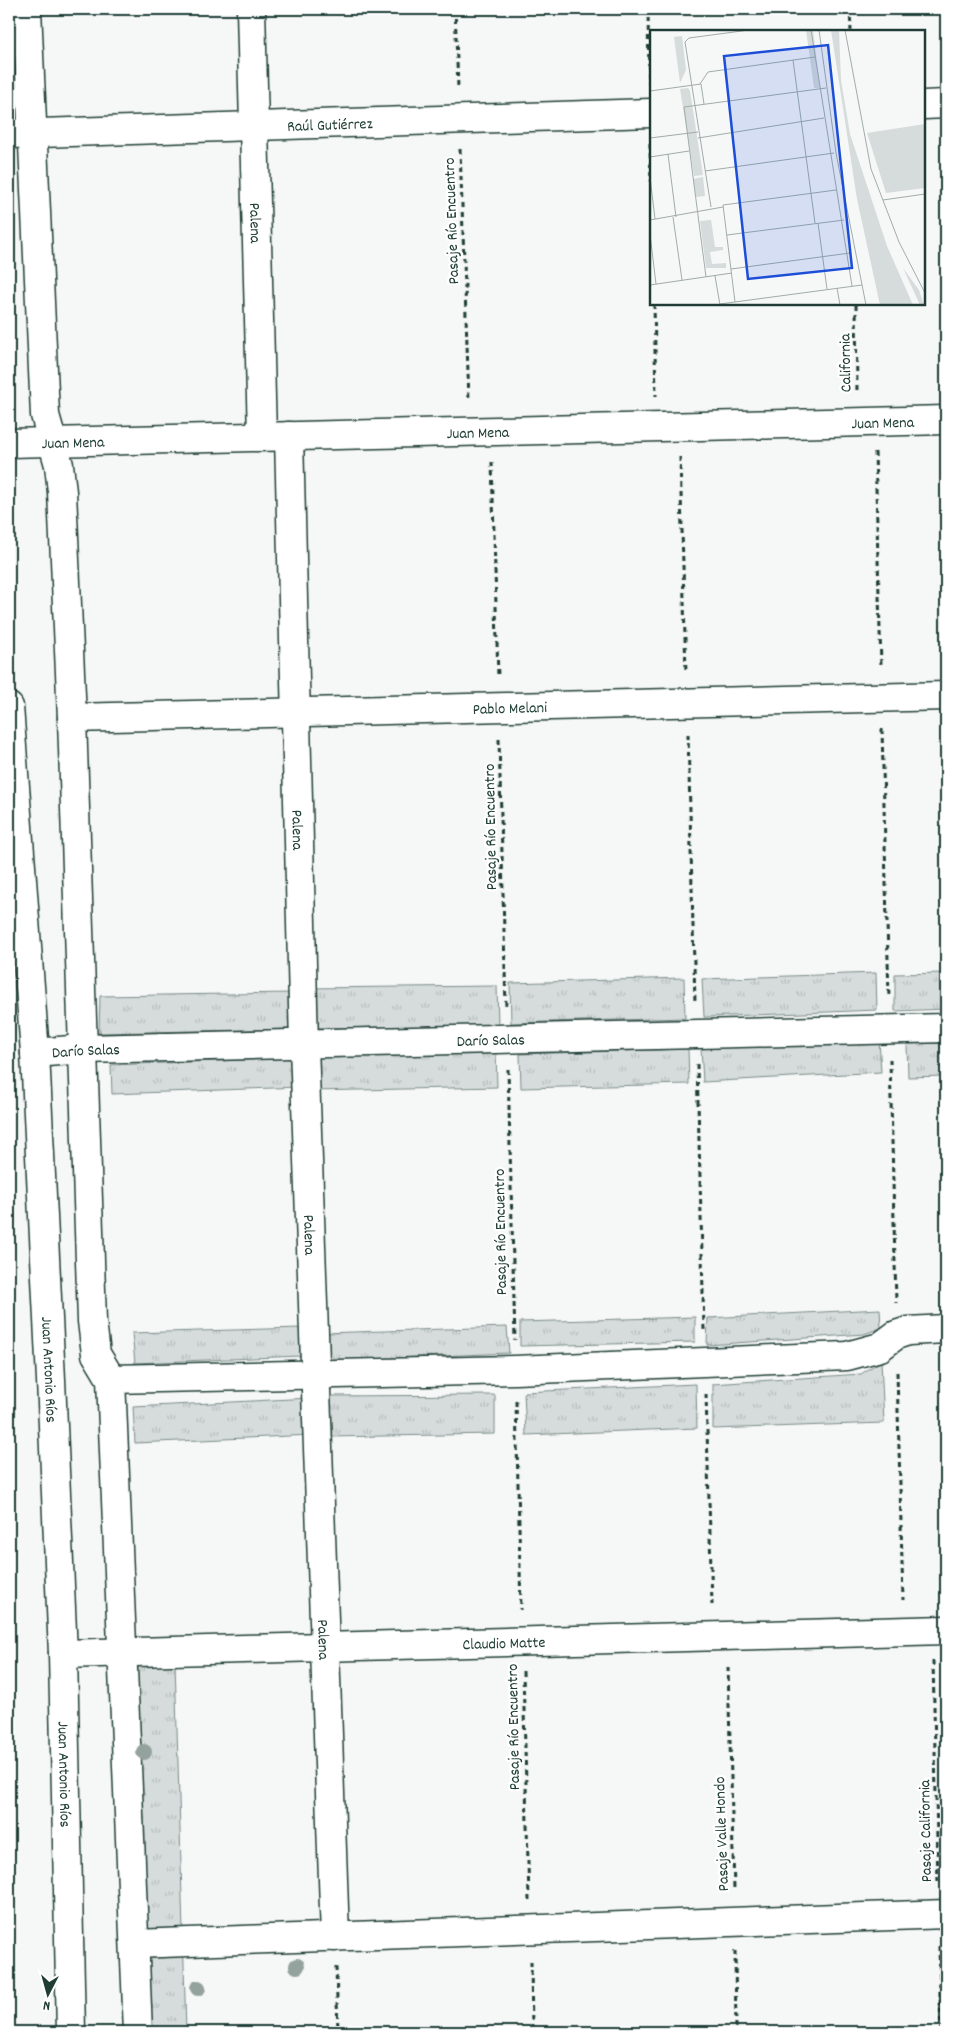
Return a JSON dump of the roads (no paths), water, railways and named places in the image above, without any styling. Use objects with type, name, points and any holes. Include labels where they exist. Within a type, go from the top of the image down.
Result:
[{"type":"street","points":[[27,9],[20,133],[45,415],[59,465],[62,492],[72,718],[92,1321],[96,1354],[111,1379],[138,2032]]},
{"type":"street","name":"Palena","points":[[251,9],[262,436]]},
{"type":"street","points":[[925,105],[946,104]]},
{"type":"street","name":"Raúl Gutiérrez","points":[[20,133],[254,124],[650,113]]},
{"type":"street","name":"Juan Mena","points":[[9,443],[946,420]]},
{"type":"street","name":"Palena","points":[[288,436],[304,1045],[335,1937]]},
{"type":"street","name":"Pablo Melani","points":[[72,718],[946,696]]},
{"type":"street","name":"Juan Antonio Ríos","points":[[9,707],[35,1053],[63,1654],[71,2032]]},
{"type":"street","name":"Darío Salas","points":[[35,1053],[83,1050],[946,1028]]},
{"type":"street","points":[[111,1379],[316,1376],[515,1370],[847,1356],[880,1346],[896,1335],[908,1331],[946,1329]]},
{"type":"street","name":"Claudio Matte","points":[[63,1654],[939,1630]]},
{"type":"street","points":[[135,1944],[942,1914]]}]
